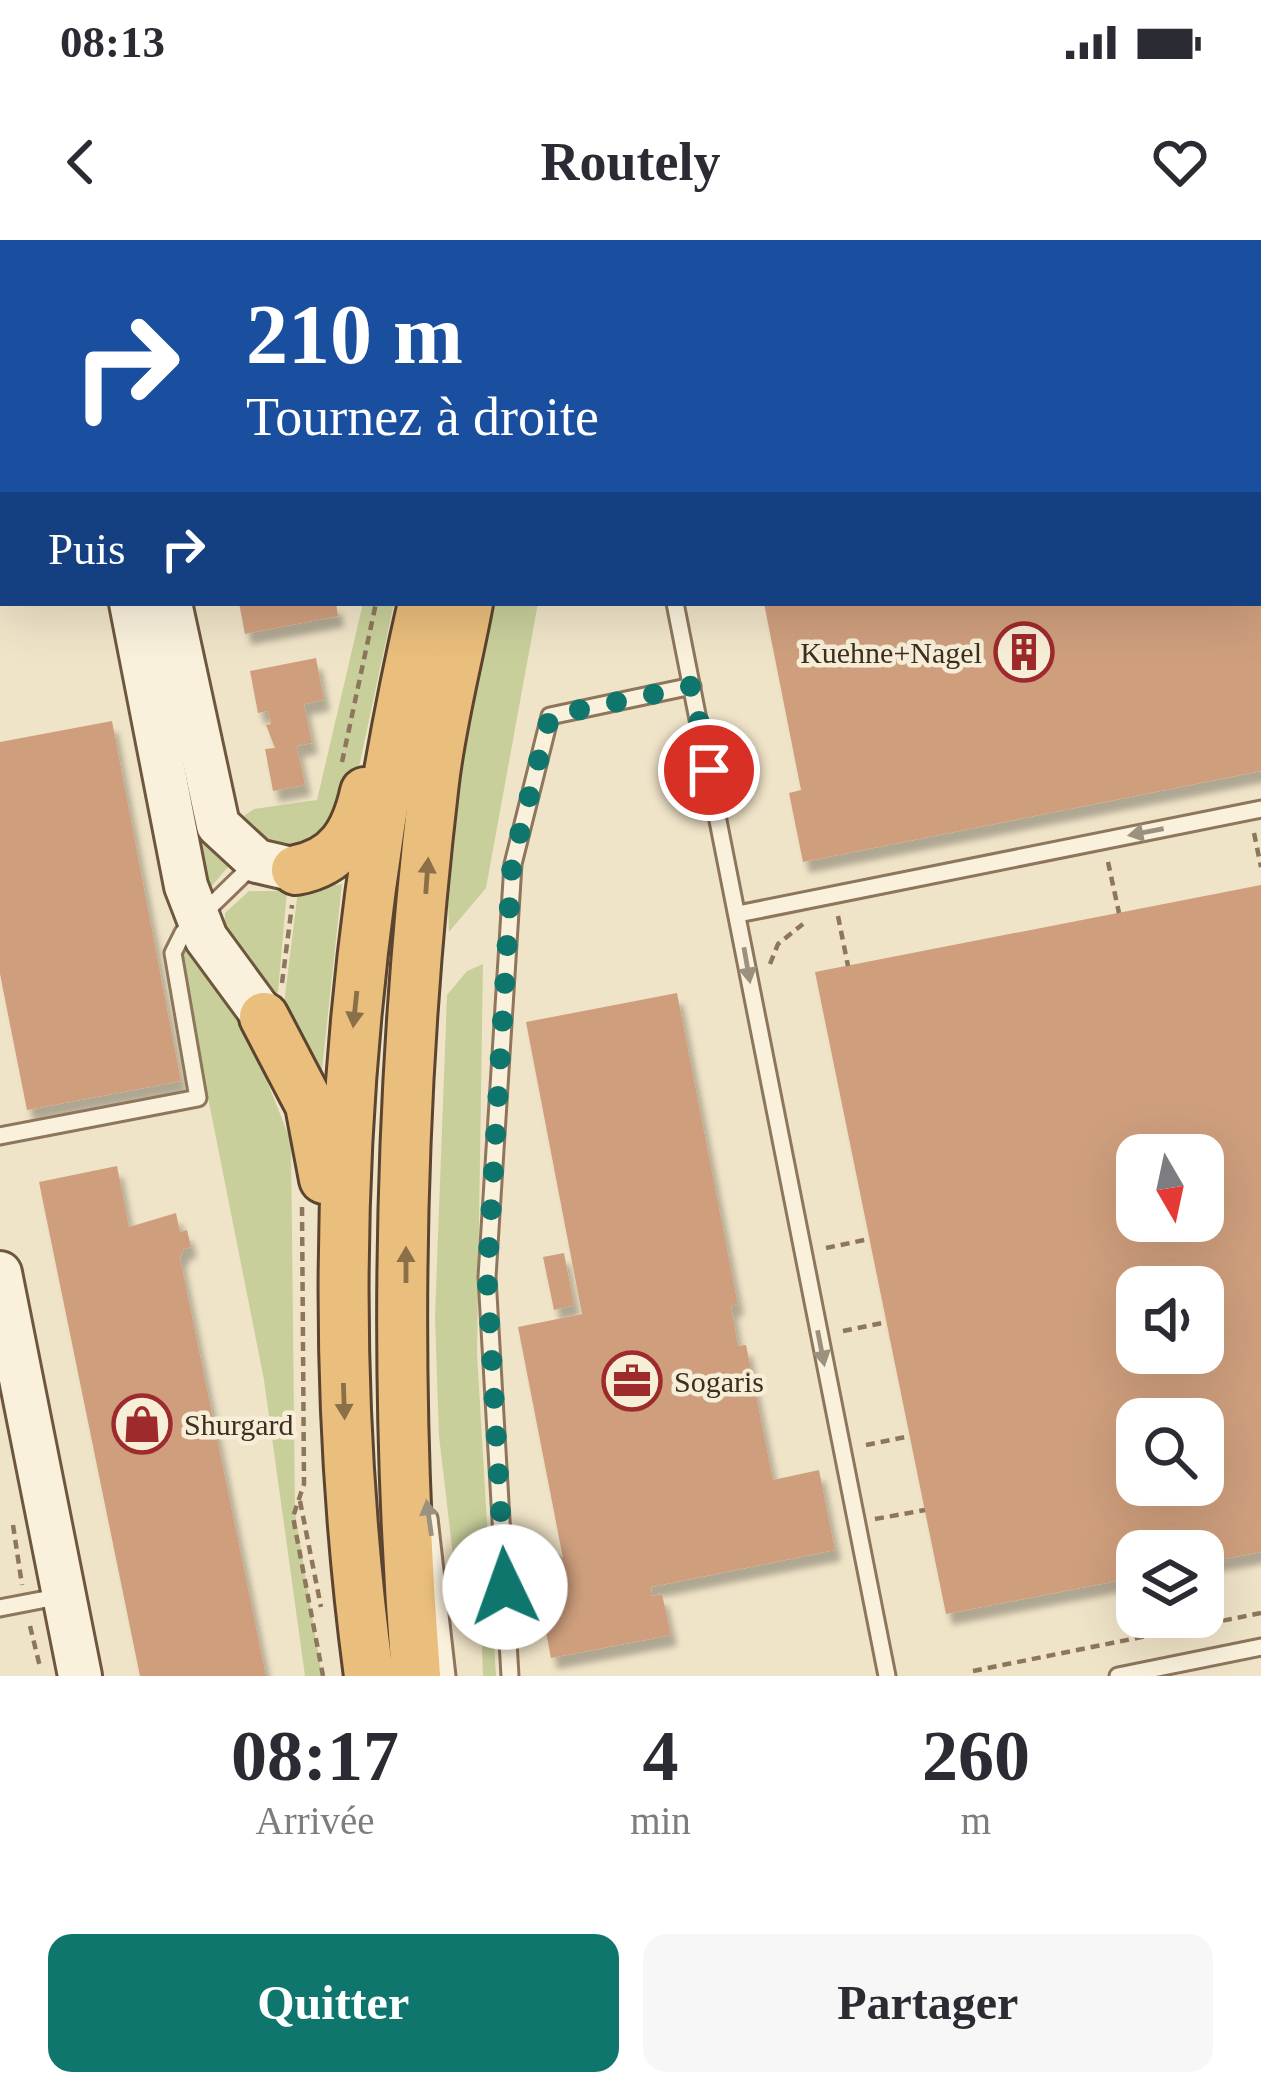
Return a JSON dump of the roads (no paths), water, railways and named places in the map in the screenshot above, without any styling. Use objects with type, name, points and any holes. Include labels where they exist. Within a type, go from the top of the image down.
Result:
[{"type":"highway","points":[[369,1676],[345,1436],[342,1242],[365,765],[422,606]]},
{"type":"highway","points":[[416,1676],[408,1577],[406,1105],[434,780],[467,606]]},
{"type":"highway","points":[[282,874],[323,862],[343,846],[368,782],[365,765]]},
{"type":"highway","points":[[273,1006],[321,1143],[326,1218],[342,1242]]},
{"type":"main road","points":[[140,609],[173,825],[197,918],[206,938],[273,1006]]},
{"type":"main road","points":[[140,609],[217,791],[229,841],[282,874]]},
{"type":"main road","points":[[0,1273],[80,1676]]},
{"type":"lane","points":[[676,606],[887,1676]]},
{"type":"lane","points":[[510,1676],[487,1277],[512,864],[550,716],[692,686]]},
{"type":"lane","points":[[152,693],[165,720],[176,766],[217,791]]},
{"type":"lane","points":[[738,914],[1261,808]]},
{"type":"lane","points":[[0,1136],[199,1097],[173,953],[197,918],[282,874]]},
{"type":"lane","points":[[406,1353],[447,1676]]},
{"type":"lane","points":[[0,1608],[66,1595]]},
{"type":"lane","points":[[1118,1676],[1261,1647]]},
{"type":"place","name":"Kuehne+Nagel","points":[[1024,652]]},
{"type":"place","name":"Sogaris","points":[[632,1381]]},
{"type":"place","name":"Shurgard","points":[[142,1424]]}]
